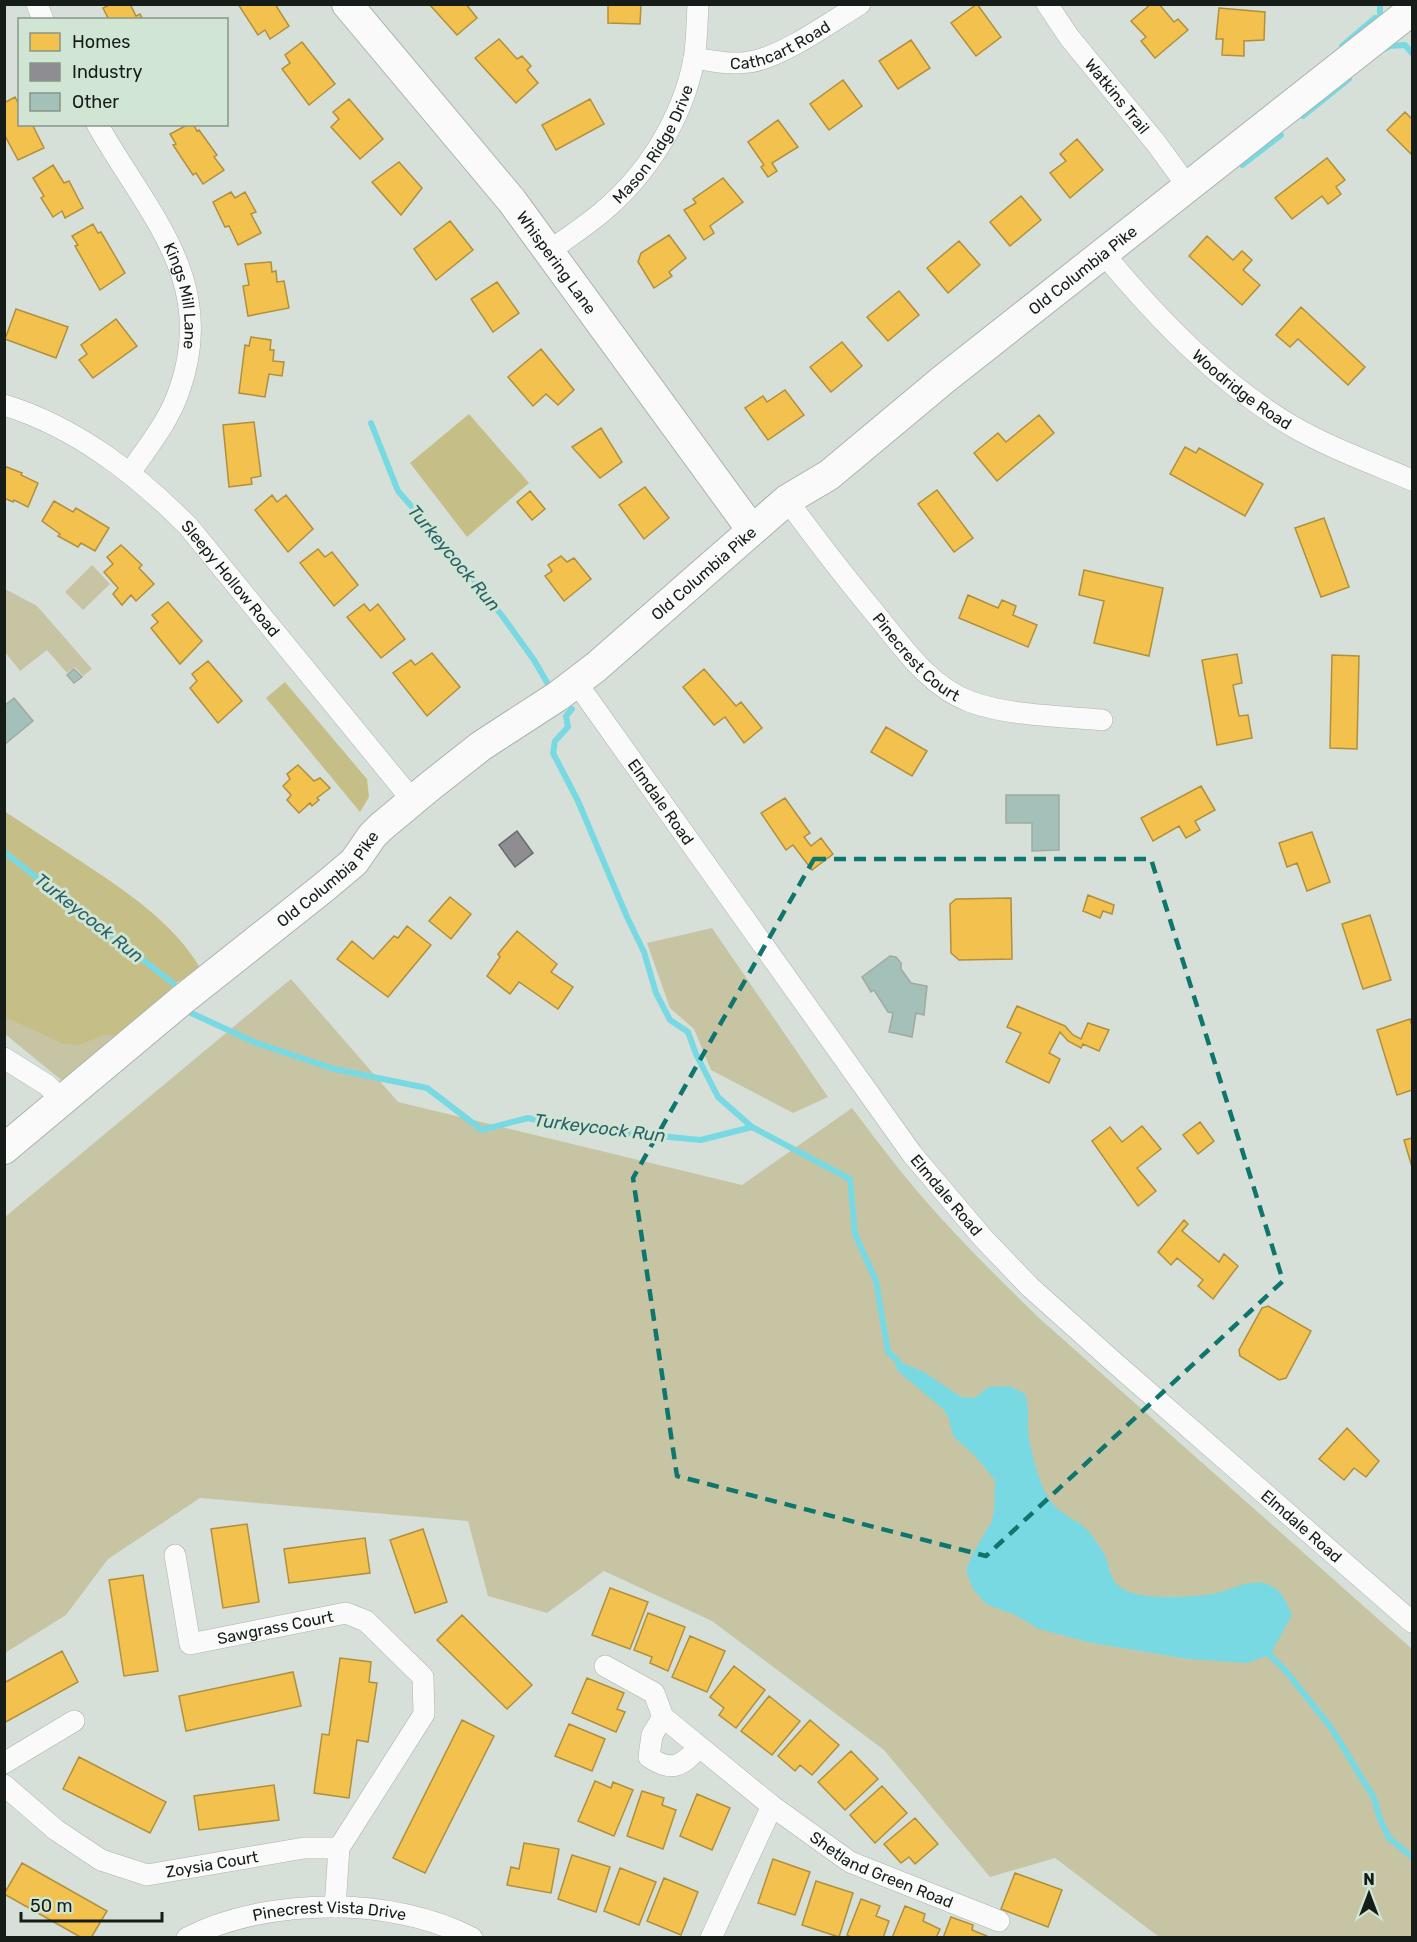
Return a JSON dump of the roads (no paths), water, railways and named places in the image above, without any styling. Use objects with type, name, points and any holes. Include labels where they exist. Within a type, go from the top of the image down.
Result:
[{"type":"street","name":"Whispering Lane","points":[[347,4],[506,193],[753,530]]},
{"type":"street","name":"Mason Ridge Drive","points":[[549,251],[602,212],[629,186],[666,136],[680,105],[694,58],[698,4]]},
{"type":"street","name":"Cathcart Road","points":[[694,58],[727,64],[751,62],[774,55],[860,4]]},
{"type":"street","name":"Watkins Trail","points":[[1047,4],[1069,37],[1156,143],[1188,187]]},
{"type":"street","name":"Old Columbia Pike","points":[[4,1149],[182,1000],[354,862],[381,826],[481,746],[576,682],[663,610],[787,500],[829,475],[944,379],[1409,12]]},
{"type":"street","name":"Kings Mill Lane","points":[[98,126],[171,246],[182,273],[189,302],[191,331],[189,359],[179,392],[165,420],[130,472]]},
{"type":"street","name":"Woodridge Road","points":[[1104,254],[1164,322],[1212,368],[1251,399],[1292,426],[1339,450],[1413,480]]},
{"type":"street","name":"Sleepy Hollow Road","points":[[4,405],[60,428],[106,455],[156,494],[188,526],[413,801]]},
{"type":"street","name":"Pinecrest Court","points":[[787,500],[830,558],[911,657],[948,690],[968,701],[994,709],[1102,720]]},
{"type":"street","name":"Elmdale Road","points":[[576,682],[912,1154],[983,1238],[1030,1287],[1116,1364],[1413,1622]]},
{"type":"street","points":[[4,1058],[47,1085],[62,1100]]},
{"type":"street","name":"Sawgrass Court","points":[[175,1555],[190,1644],[346,1613],[366,1621],[423,1677],[424,1714],[339,1848],[335,1907]]},
{"type":"street","name":"Shetland Green Road","points":[[605,1666],[654,1693],[663,1718],[772,1806],[850,1862],[999,1921]]},
{"type":"street","points":[[663,1718],[652,1735],[649,1757],[660,1765],[676,1766],[687,1760],[699,1747]]},
{"type":"street","points":[[4,1763],[74,1722]]},
{"type":"street","name":"Zoysia Court","points":[[4,1785],[56,1830],[101,1860],[147,1875],[304,1848],[339,1848]]},
{"type":"street","points":[[711,1938],[772,1806]]},
{"type":"street","name":"Pinecrest Vista Drive","points":[[187,1938],[233,1920],[264,1912],[305,1907],[351,1907],[392,1912],[429,1921],[472,1938]]},
{"type":"water","points":[[898,1361],[924,1372],[961,1397],[975,1398],[988,1387],[1010,1386],[1025,1394],[1031,1447],[1046,1493],[1053,1505],[1088,1530],[1105,1556],[1112,1578],[1120,1587],[1135,1594],[1170,1597],[1213,1594],[1254,1583],[1267,1584],[1276,1589],[1292,1615],[1270,1655],[1247,1663],[1188,1659],[1092,1643],[1039,1629],[1015,1615],[986,1604],[973,1589],[967,1574],[967,1567],[991,1523],[994,1511],[995,1480],[974,1455],[953,1436],[949,1419],[940,1402],[900,1369]]},
{"type":"waterway","points":[[1380,4],[1380,15]]},
{"type":"waterway","points":[[1342,46],[1375,18]]},
{"type":"waterway","points":[[1384,49],[1390,46],[1405,45],[1412,53]]},
{"type":"waterway","points":[[1303,116],[1349,79]]},
{"type":"waterway","points":[[1242,165],[1281,135]]},
{"type":"waterway","name":"Turkeycock Run","points":[[371,423],[398,491],[456,557],[503,617],[534,660],[549,686]]},
{"type":"waterway","name":"Turkeycock Run","points":[[572,709],[566,716],[568,727],[555,741],[553,753],[578,801],[644,952],[656,993],[670,1020],[688,1032],[696,1054],[718,1097],[752,1127],[850,1179],[855,1234],[876,1281],[888,1352],[898,1361],[900,1369],[944,1406]]},
{"type":"waterway","name":"Turkeycock Run","points":[[4,852],[174,984]]},
{"type":"waterway","name":"Turkeycock Run","points":[[189,1012],[254,1042],[334,1069],[427,1088],[482,1130],[528,1118],[574,1128],[701,1140],[752,1127]]},
{"type":"waterway","name":"Turkeycock Run","points":[[1265,1650],[1286,1671],[1332,1729],[1374,1798],[1389,1838],[1412,1857]]}]
